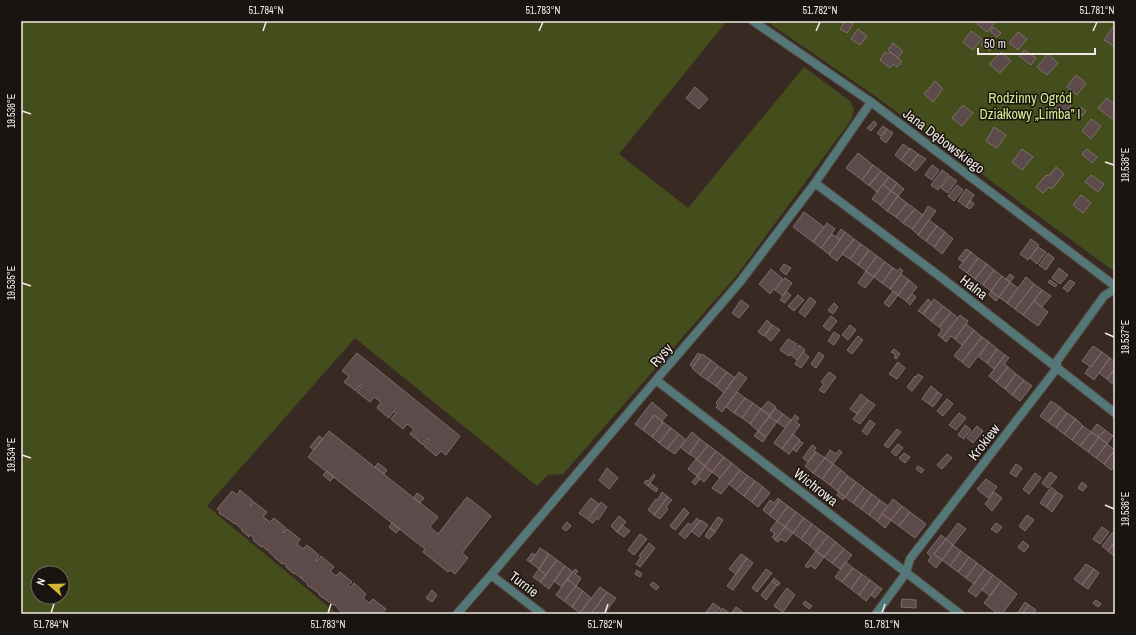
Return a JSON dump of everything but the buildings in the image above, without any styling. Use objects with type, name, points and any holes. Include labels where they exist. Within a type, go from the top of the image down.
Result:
[{"type":"street","name":"Jana Dębowskiego","points":[[753,21],[871,102],[1115,288]]},
{"type":"street","name":"Rysy","points":[[457,614],[491,576],[740,282],[815,183],[871,102]]},
{"type":"street","name":"Halna","points":[[815,183],[938,275],[1115,413]]},
{"type":"street","name":"Krokiew","points":[[876,614],[906,573],[910,558],[1057,368],[1057,361],[1104,296],[1115,288]]},
{"type":"street","name":"Wichrowa","points":[[656,380],[960,614]]},
{"type":"street","name":"Turnie","points":[[491,576],[542,614]]},
{"type":"green space","points":[[21,21],[727,21],[619,154],[688,208],[804,67],[850,101],[854,109],[851,120],[737,275],[563,474],[548,475],[537,486],[355,338],[207,506],[337,614],[21,614]]},
{"type":"green space","name":"Rodzinny Ogród Działkowy „Limba” I","points":[[766,21],[1115,21],[1115,272],[875,96]]}]
